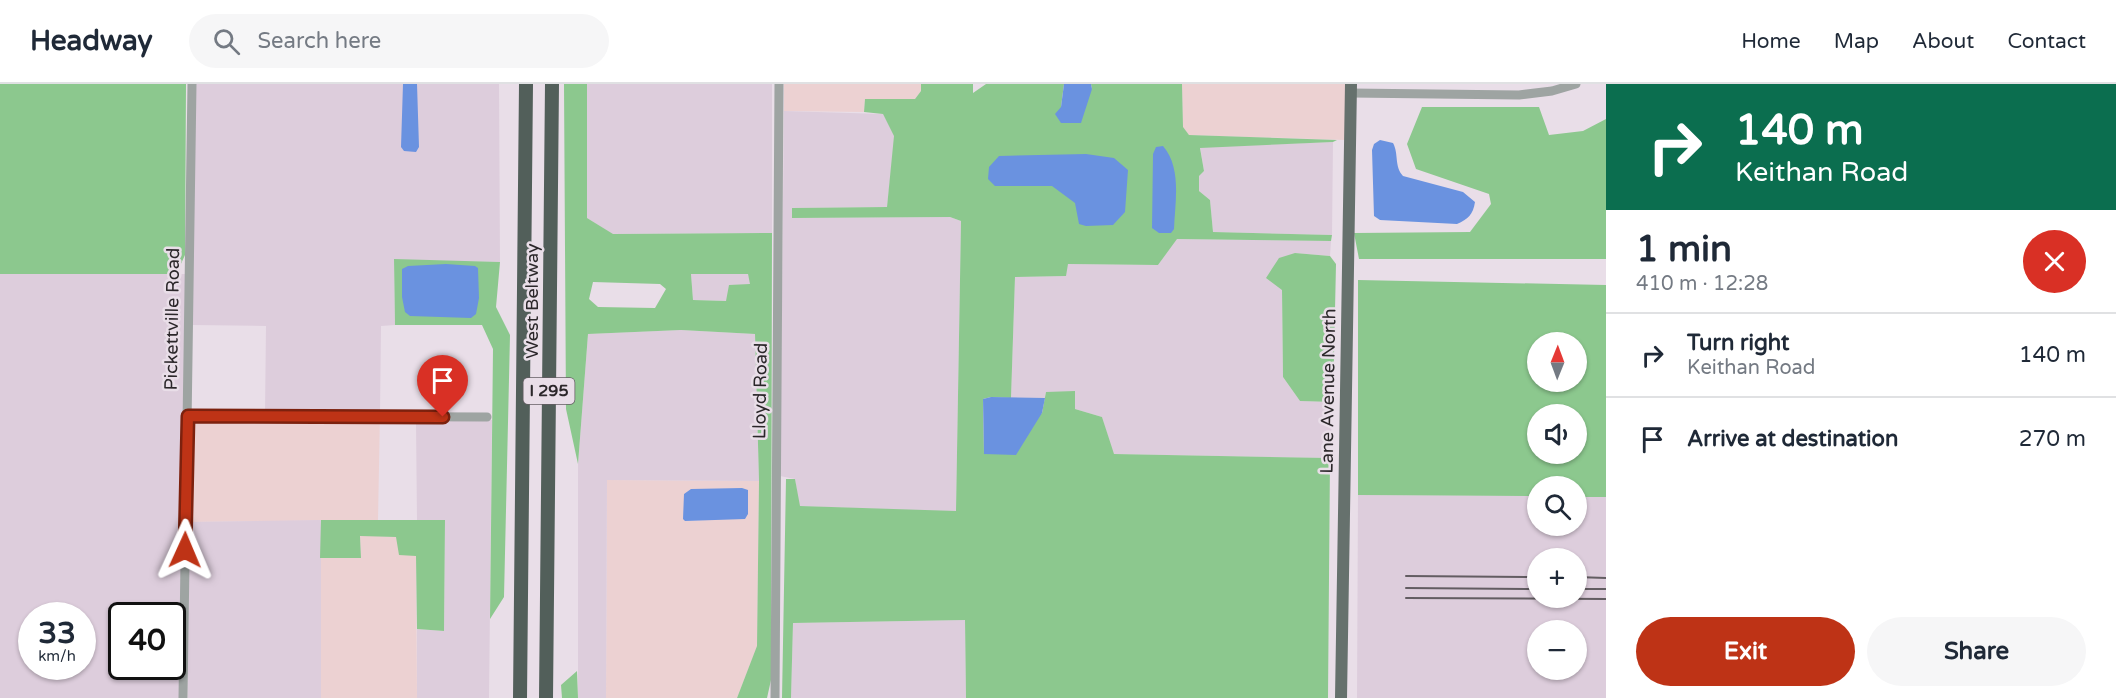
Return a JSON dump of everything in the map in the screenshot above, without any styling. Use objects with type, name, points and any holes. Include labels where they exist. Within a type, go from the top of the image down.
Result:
[{"type":"highway","name":"West Beltway","points":[[520,698],[526,84]]},
{"type":"highway","name":"West Beltway","points":[[546,698],[552,84]]},
{"type":"main road","name":"Lane Avenue North","points":[[1341,698],[1351,88]]},
{"type":"street","name":"Pickettville Road","points":[[183,698],[192,84]]},
{"type":"street","name":"Lloyd Road","points":[[775,698],[780,84]]},
{"type":"street","points":[[1351,88],[1519,95],[1544,92],[1574,84]]},
{"type":"street","points":[[188,416],[487,417]]},
{"type":"shaded area","points":[[195,84],[499,84],[500,262],[394,260],[395,325],[381,326],[380,413],[265,413],[266,326],[192,325]]},
{"type":"shaded area","points":[[587,84],[772,84],[772,233],[612,234],[587,218]]},
{"type":"shaded area","points":[[784,84],[921,84],[921,91],[915,99],[865,99],[864,112],[784,111]]},
{"type":"shaded area","points":[[1182,84],[1346,84],[1345,140],[1189,135],[1183,128]]},
{"type":"shaded area","points":[[784,111],[883,114],[895,136],[887,207],[792,208],[793,218],[950,217],[961,221],[956,512],[799,506],[795,479],[780,476]]},
{"type":"shaded area","points":[[1333,142],[1332,235],[1213,232],[1210,200],[1199,191],[1199,176],[1204,171],[1200,147]]},
{"type":"shaded area","points":[[1176,239],[1331,241],[1330,256],[1295,253],[1282,290],[1283,377],[1300,401],[1333,402],[1330,458],[1113,454],[1102,417],[1075,409],[1046,392],[1045,398],[1011,398],[1015,277],[1065,276],[1067,264],[1158,265]]},
{"type":"shaded area","points":[[0,274],[186,274],[181,602],[108,602],[108,680],[180,680],[180,698],[0,698]]},
{"type":"shaded area","points":[[691,274],[748,274],[751,285],[726,301],[693,300]]},
{"type":"shaded area","points":[[681,330],[755,334],[759,481],[607,480],[606,698],[578,698],[578,464],[588,334]]},
{"type":"shaded area","points":[[190,413],[380,413],[378,520],[189,522]]},
{"type":"shaded area","points":[[492,420],[489,698],[417,698],[417,629],[444,631],[445,521],[417,520],[416,422]]},
{"type":"shaded area","points":[[607,480],[759,481],[757,647],[737,698],[606,698]],"holes":[[[691,489],[705,520],[685,521]]]},
{"type":"shaded area","points":[[1358,495],[1527,496],[1527,536],[1587,536],[1587,497],[1606,497],[1606,698],[1357,698]]},
{"type":"shaded area","points":[[321,520],[321,698],[188,698],[189,522]]},
{"type":"shaded area","points":[[360,535],[397,537],[416,556],[417,698],[321,698],[320,558],[361,558]]},
{"type":"shaded area","points":[[965,620],[966,698],[791,698],[793,623]]},
{"type":"green space","points":[[0,84],[186,84],[185,255],[180,266],[180,274],[0,274]]},
{"type":"green space","points":[[564,84],[587,84],[587,218],[613,234],[772,233],[771,680],[767,698],[737,698],[757,646],[759,481],[755,334],[681,330],[588,334],[578,464],[566,409]],"holes":[[[691,274],[748,274],[750,284],[729,285],[726,301],[693,300]],[[593,282],[660,284],[666,289],[655,308],[598,307],[589,299]]]},
{"type":"green space","points":[[921,84],[973,84],[973,93],[986,84],[1064,84],[1061,107],[1092,89],[1091,84],[1182,84],[1183,127],[1189,135],[1337,140],[1200,148],[1204,171],[1199,176],[1199,191],[1210,200],[1213,232],[1332,235],[1331,241],[1177,239],[1158,265],[1068,264],[1066,276],[1015,277],[1011,398],[983,399],[984,454],[1042,413],[1046,392],[1075,391],[1075,409],[1102,417],[1114,454],[1330,458],[1328,698],[966,698],[965,620],[793,623],[791,698],[782,698],[786,479],[795,479],[800,506],[956,511],[961,221],[950,217],[792,218],[792,208],[887,207],[894,136],[883,114],[864,112],[865,99],[915,99],[921,91]]},
{"type":"green space","points":[[1422,107],[1539,107],[1549,135],[1583,131],[1606,119],[1606,259],[1359,259],[1354,233],[1470,232],[1491,204],[1489,194],[1416,169],[1407,144]]},
{"type":"green space","points":[[1295,253],[1330,256],[1336,264],[1333,402],[1300,401],[1283,377],[1282,290],[1266,278],[1279,258]]},
{"type":"green space","points":[[394,259],[500,262],[496,307],[510,335],[504,597],[490,619],[493,349],[482,325],[395,325]]},
{"type":"green space","points":[[1358,280],[1606,285],[1606,497],[1587,497],[1587,476],[1527,476],[1527,496],[1358,495]]},
{"type":"green space","points":[[321,520],[445,520],[444,631],[417,629],[416,556],[399,555],[396,537],[360,536],[361,558],[320,558]]},
{"type":"green space","points":[[577,671],[578,698],[562,698],[561,685]]},
{"type":"water","points":[[403,84],[417,84],[419,147],[416,152],[404,151],[401,147]]},
{"type":"water","points":[[1064,84],[1091,84],[1092,89],[1081,123],[1061,123],[1055,114],[1061,107]]},
{"type":"water","points":[[1380,140],[1393,143],[1398,168],[1403,176],[1463,192],[1475,202],[1469,216],[1457,224],[1380,220],[1374,216],[1372,150],[1374,144]]},
{"type":"water","points":[[1163,146],[1173,164],[1175,175],[1174,229],[1171,233],[1159,233],[1152,228],[1153,154],[1156,147]]},
{"type":"water","points":[[1086,154],[1114,158],[1128,170],[1125,212],[1113,225],[1079,224],[1075,203],[1052,186],[995,186],[988,179],[989,167],[999,156]]},
{"type":"water","points":[[446,264],[478,268],[479,298],[476,314],[471,318],[410,316],[405,312],[402,297],[402,269],[408,266]]},
{"type":"water","points":[[991,397],[1045,398],[1042,413],[1016,455],[984,454],[983,399]]},
{"type":"water","points":[[742,488],[748,490],[748,514],[745,519],[685,521],[683,519],[684,494],[691,489]]},
{"type":"railway","points":[[1406,576],[1527,577]]},
{"type":"railway","points":[[1587,577],[1606,578]]},
{"type":"railway","points":[[1406,588],[1527,589]]},
{"type":"railway","points":[[1587,589],[1606,589]]},
{"type":"railway","points":[[1406,598],[1606,599]]},
{"type":"route","points":[[185,550],[188,416],[443,417]]}]
